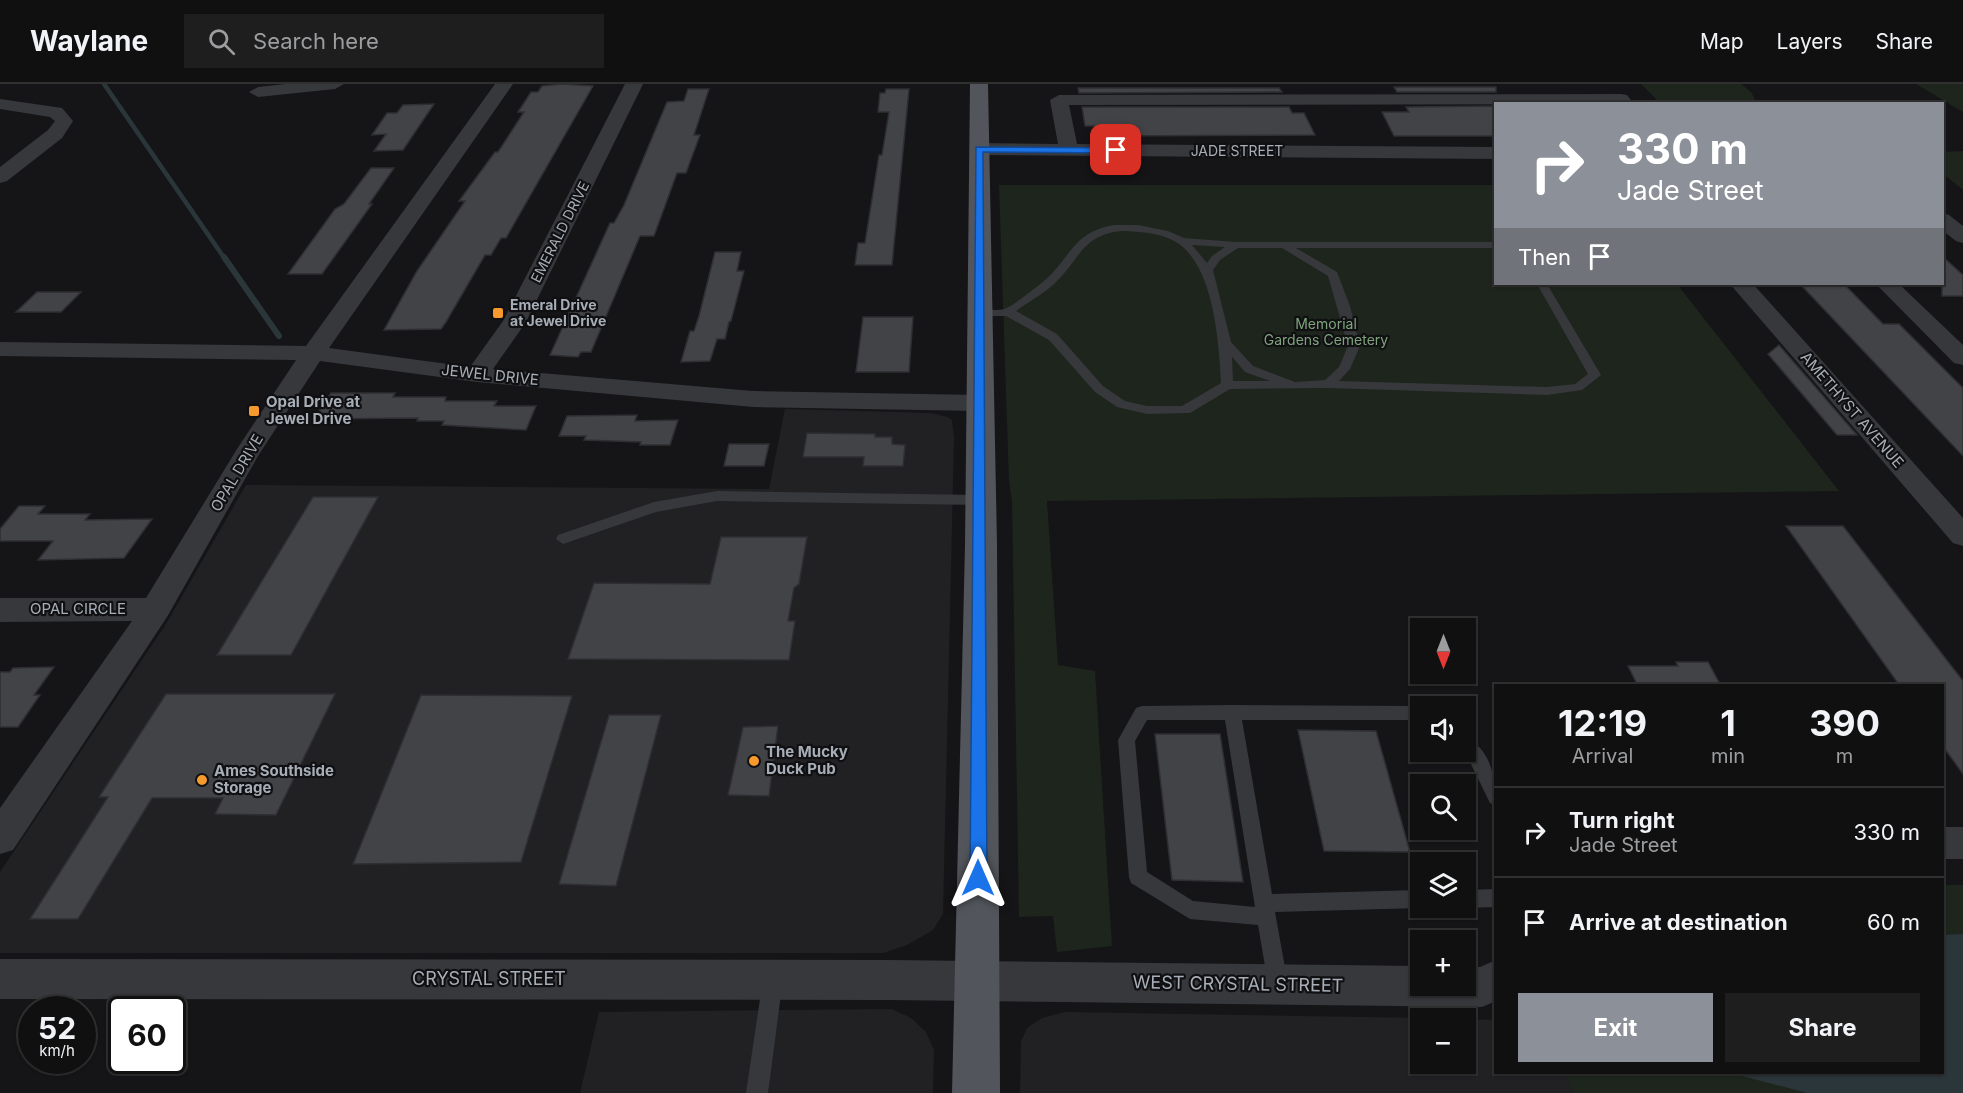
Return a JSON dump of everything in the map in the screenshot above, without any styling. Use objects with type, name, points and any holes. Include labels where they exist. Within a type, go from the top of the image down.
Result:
[{"type":"main road","points":[[976,1093],[980,500],[979,84]]},
{"type":"street","points":[[258,92],[335,84]]},
{"type":"street","name":"OPAL DRIVE","points":[[0,838],[156,609],[246,455],[313,354],[504,84]]},
{"type":"street","name":"EMERALD DRIVE","points":[[477,375],[514,322],[634,84]]},
{"type":"street","points":[[1069,150],[1059,100],[1621,99],[1624,102]]},
{"type":"street","points":[[0,104],[56,112],[64,121],[55,134],[0,177]]},
{"type":"street","name":"JADE STREET","points":[[979,149],[1494,153]]},
{"type":"street","points":[[1944,221],[1963,237]]},
{"type":"street","name":"AMETHYST AVENUE","points":[[1742,285],[1963,536]]},
{"type":"street","points":[[1888,285],[1963,358]]},
{"type":"street","name":"JEWEL DRIVE","points":[[0,349],[313,354],[477,375],[753,399],[979,403]]},
{"type":"street","name":"OPAL CIRCLE","points":[[0,610],[156,609]]},
{"type":"street","points":[[1944,843],[1963,843]]},
{"type":"street","name":"CRYSTAL STREET","points":[[0,979],[978,980]]},
{"type":"street","name":"WEST CRYSTAL STREET","points":[[978,980],[1482,987],[1494,981]]},
{"type":"lane","points":[[1008,312],[1020,301],[1048,284],[1082,243],[1094,234],[1109,228],[1143,228],[1182,241],[1236,245],[1494,244]]},
{"type":"lane","points":[[1182,241],[1207,270],[1225,343],[1227,385]]},
{"type":"lane","points":[[1207,270],[1216,258],[1236,245]]},
{"type":"lane","points":[[1284,245],[1333,274],[1344,306],[1354,346],[1344,369],[1328,384]]},
{"type":"lane","points":[[979,313],[1008,312],[1053,337],[1086,376],[1121,404],[1147,410],[1185,410],[1227,385],[1328,384],[1547,391],[1578,387],[1595,375],[1543,285]]},
{"type":"lane","points":[[1225,343],[1249,369],[1294,386]]},
{"type":"lane","points":[[563,539],[654,507],[717,496],[980,500]]},
{"type":"lane","points":[[1232,712],[1279,985]]},
{"type":"lane","points":[[1410,713],[1142,713],[1126,740],[1138,877],[1190,910],[1266,910],[1410,900]]},
{"type":"lane","points":[[1476,757],[1494,794]]},
{"type":"lane","points":[[1476,898],[1494,898]]},
{"type":"lane","points":[[757,1093],[773,979]]},
{"type":"shaded area","points":[[785,409],[931,413],[952,420],[954,438],[943,914],[933,930],[907,945],[883,953],[0,953],[0,872],[166,624],[246,485],[769,489]]},
{"type":"shaded area","points":[[1963,934],[1963,1093],[1807,1093],[1735,1074],[1944,1074],[1944,935]]},
{"type":"shaded area","points":[[892,1009],[911,1018],[926,1032],[934,1050],[933,1093],[580,1093],[599,1012]]},
{"type":"shaded area","points":[[1065,1012],[1410,1018],[1410,1074],[1476,1074],[1476,1019],[1494,1020],[1494,1074],[1565,1074],[1573,1093],[1020,1093],[1021,1041],[1027,1028],[1042,1018]]},
{"type":"green space","points":[[1641,84],[1741,84],[1751,92],[1756,102],[1659,102]]},
{"type":"green space","points":[[1916,84],[1963,84],[1963,112]]},
{"type":"green space","points":[[1963,151],[1963,190],[1944,175],[1944,152]]},
{"type":"green space","name":"Memorial Gardens Cemetery","points":[[999,185],[1494,185],[1494,285],[1678,285],[1839,491],[1047,501],[1058,665],[1095,671],[1112,946],[1057,952],[1053,916],[1019,917],[1012,501],[1009,481]]},
{"type":"green space","points":[[1944,885],[1963,885],[1963,1093],[1573,1093],[1565,1074],[1944,1074]]},
{"type":"building","points":[[562,84],[593,86],[506,238],[501,238],[491,255],[485,255],[441,329],[384,330],[417,271],[465,201],[459,201],[495,152],[498,152],[524,112],[518,112],[531,92],[538,92],[542,86]]},
{"type":"building","points":[[1394,87],[1496,87],[1496,92],[1397,92]]},
{"type":"building","points":[[1078,88],[1279,88],[1282,92],[1079,93]]},
{"type":"building","points":[[688,89],[709,89],[694,135],[700,135],[686,173],[677,173],[654,236],[640,236],[591,352],[581,352],[578,357],[550,355],[610,223],[614,223],[624,205],[667,102],[684,101]]},
{"type":"building","points":[[886,89],[909,89],[892,265],[855,265],[858,243],[865,243],[879,155],[882,155],[889,112],[878,112],[880,93],[885,93]]},
{"type":"building","points":[[434,104],[403,150],[374,151],[386,134],[372,135],[387,113],[397,113],[403,105]]},
{"type":"building","points":[[1494,106],[1494,136],[1394,136],[1382,112],[1409,112],[1406,107]]},
{"type":"building","points":[[1082,107],[1289,107],[1292,113],[1304,113],[1315,135],[1096,136],[1094,126],[1085,126]]},
{"type":"building","points":[[371,168],[394,168],[369,204],[372,204],[322,274],[288,274],[335,209],[344,204]]},
{"type":"building","points":[[715,252],[741,252],[737,271],[744,271],[731,321],[725,339],[717,339],[710,361],[681,362],[690,331],[694,331],[699,316]]},
{"type":"building","points":[[1944,258],[1963,275],[1963,296],[1942,296]]},
{"type":"building","points":[[1801,285],[1845,285],[1883,324],[1899,324],[1963,388],[1963,456]]},
{"type":"building","points":[[37,292],[81,292],[61,312],[16,312]]},
{"type":"building","points":[[863,317],[913,317],[909,372],[856,372]]},
{"type":"building","points":[[1779,345],[1857,435],[1837,435],[1768,354]]},
{"type":"building","points":[[331,393],[395,393],[393,397],[446,397],[445,401],[497,401],[494,406],[536,406],[526,430],[442,425],[444,421],[417,421],[418,418],[314,419]]},
{"type":"building","points":[[637,415],[635,421],[678,420],[670,445],[640,445],[641,442],[584,440],[586,436],[559,436],[567,416]]},
{"type":"building","points":[[807,433],[875,434],[875,437],[892,437],[892,444],[905,445],[903,466],[863,466],[864,457],[803,457]]},
{"type":"building","points":[[729,444],[769,444],[764,466],[724,466]]},
{"type":"building","points":[[313,497],[378,497],[291,655],[217,655]]},
{"type":"building","points":[[19,506],[45,506],[38,514],[90,514],[85,520],[152,519],[124,558],[38,560],[53,541],[0,541],[0,529]]},
{"type":"building","points":[[1786,526],[1843,526],[1963,681],[1963,774],[1944,748],[1944,684],[1899,684]]},
{"type":"building","points":[[721,537],[807,537],[799,584],[794,588],[788,621],[795,621],[789,660],[568,659],[594,583],[710,584]]},
{"type":"building","points":[[1676,662],[1708,662],[1720,684],[1637,684],[1628,666],[1678,666]]},
{"type":"building","points":[[54,667],[34,695],[40,695],[18,727],[0,727],[0,672],[10,672],[13,668]]},
{"type":"building","points":[[166,694],[335,694],[276,815],[215,814],[223,798],[152,798],[78,919],[30,919],[108,797],[99,797]]},
{"type":"building","points":[[421,695],[572,696],[521,862],[353,864]]},
{"type":"building","points":[[609,715],[661,715],[616,886],[559,884]]},
{"type":"building","name":"The Mucky Duck Pub","points":[[778,726],[769,796],[728,795],[743,727]]},
{"type":"building","points":[[1298,730],[1376,731],[1410,852],[1324,851]]},
{"type":"building","points":[[1155,734],[1220,734],[1243,882],[1172,880]]},
{"type":"waterway","points":[[104,84],[225,259]]},
{"type":"waterway","points":[[224,257],[279,336]]},
{"type":"place","name":"Emeral Drive at Jewel Drive","points":[[498,313]]},
{"type":"place","name":"Opal Drive at Jewel Drive","points":[[254,411]]},
{"type":"place","name":"The Mucky Duck Pub","points":[[754,761]]},
{"type":"place","name":"Ames Southside Storage","points":[[202,780]]},
{"type":"route","points":[[978,878],[981,545],[979,149],[1116,150]]}]
